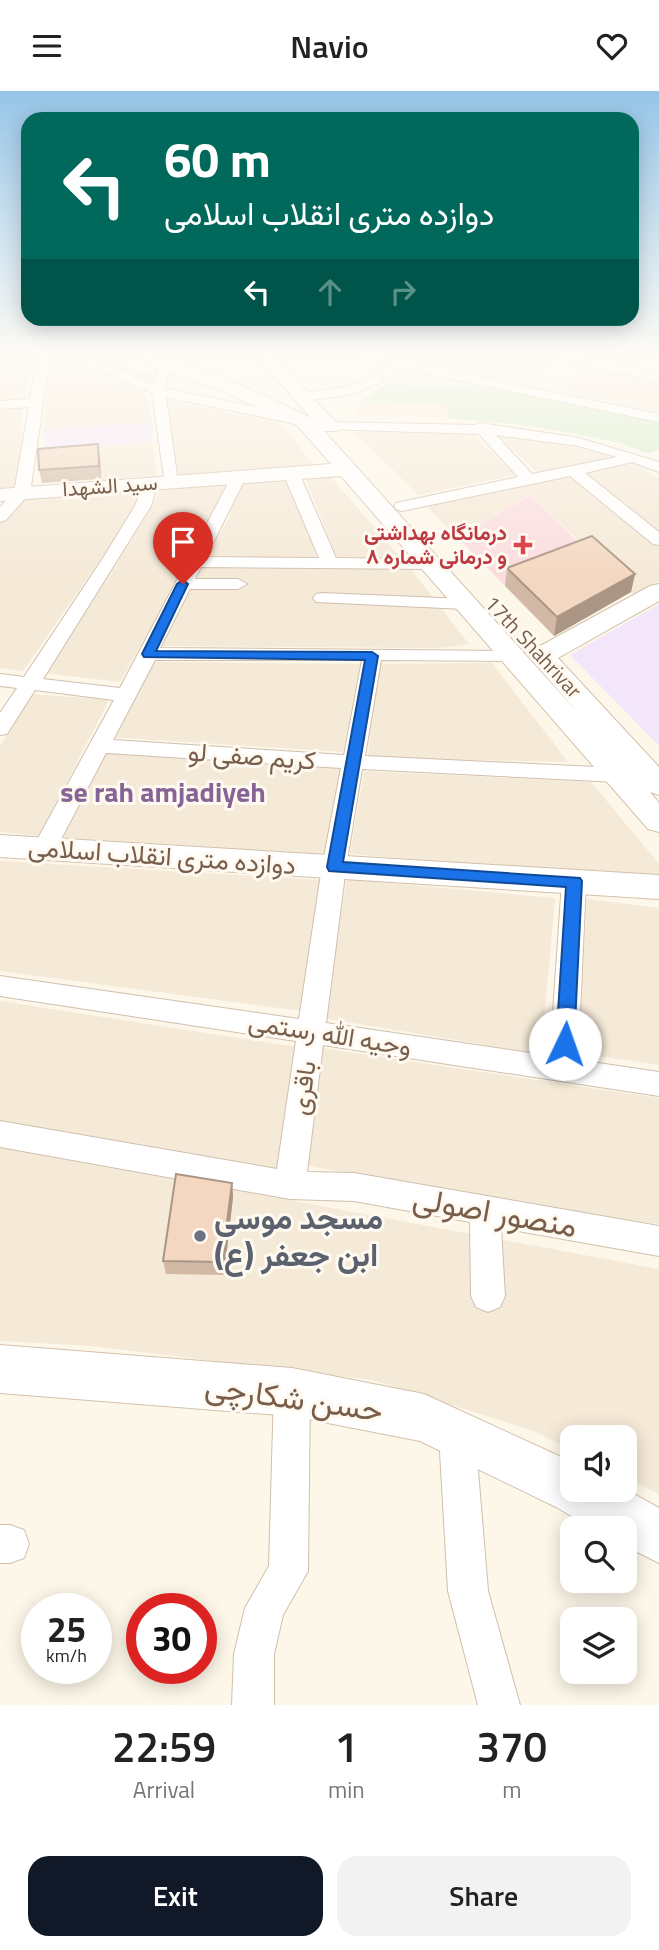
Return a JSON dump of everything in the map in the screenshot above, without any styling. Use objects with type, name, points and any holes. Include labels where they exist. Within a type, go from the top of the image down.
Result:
[{"type":"main road","name":"17th Shahrivar","points":[[322,431],[346,469],[659,822]]},
{"type":"main road","name":"17th Shahrivar","points":[[328,431],[402,506],[659,785]]},
{"type":"main road","name":"سید الشهدا","points":[[0,495],[346,469]]},
{"type":"main road","points":[[542,656],[659,591]]},
{"type":"main road","name":"دوازده متری انقلاب اسلامی","points":[[0,846],[659,887]]},
{"type":"main road","name":"حسن شکارچی","points":[[0,1369],[292,1392],[424,1418],[560,1483]]},
{"type":"main road","name":"حسن شکارچی","points":[[596,1502],[659,1537]]},
{"type":"street","points":[[0,517],[22,493],[31,431]]},
{"type":"street","points":[[0,729],[160,482],[159,431]]},
{"type":"street","points":[[485,431],[529,479]]},
{"type":"street","points":[[514,431],[550,436],[636,457],[659,467]]},
{"type":"street","points":[[402,506],[659,453]]},
{"type":"street","points":[[572,470],[659,540]]},
{"type":"street","points":[[292,473],[330,562]]},
{"type":"street","points":[[44,849],[238,477]]},
{"type":"street","points":[[193,562],[430,564]]},
{"type":"street","points":[[183,584],[238,584]]},
{"type":"street","points":[[322,598],[465,604]]},
{"type":"street","points":[[148,654],[511,656]]},
{"type":"street","name":"باقری","points":[[290,1185],[334,867],[372,656]]},
{"type":"street","points":[[0,680],[125,695]]},
{"type":"street","name":"کریم صفی لو","points":[[98,746],[617,775]]},
{"type":"street","points":[[564,1071],[574,881]]},
{"type":"street","name":"وجیه الله رستمی","points":[[0,986],[659,1084]]},
{"type":"street","name":"منصور اصولی","points":[[3,1141],[290,1185],[354,1187],[659,1241]]},
{"type":"street","points":[[485,1210],[488,1296]]},
{"type":"street","points":[[253,1705],[254,1654],[265,1608],[288,1571],[292,1392]]},
{"type":"street","points":[[457,1434],[468,1591],[499,1705]]},
{"type":"shaded area","points":[[0,431],[21,431],[17,489],[0,490]]},
{"type":"shaded area","points":[[44,431],[153,431],[152,442],[45,449]]},
{"type":"shaded area","points":[[169,431],[288,431],[315,467],[175,477]]},
{"type":"shaded area","points":[[355,432],[473,435],[516,475],[418,495]]},
{"type":"shaded area","points":[[498,435],[555,443],[613,457],[538,473]]},
{"type":"shaded area","points":[[152,442],[157,476],[101,481],[99,457],[45,449]]},
{"type":"shaded area","points":[[634,463],[659,479],[659,532],[585,472]]},
{"type":"shaded area","points":[[571,475],[659,548],[659,581],[635,595],[522,486],[530,495],[456,537],[424,504]]},
{"type":"shaded area","points":[[330,476],[400,557],[337,558],[305,477]]},
{"type":"shaded area","points":[[290,479],[317,559],[205,559],[228,520],[241,481]]},
{"type":"shaded area","points":[[226,483],[211,519],[120,682],[44,673],[110,575],[161,488]]},
{"type":"shaded area","points":[[143,488],[131,515],[23,671],[0,668],[0,524],[21,498]]},
{"type":"shaded area","name":"درمانگاه بهداشتی و درمانی شماره ۸","points":[[531,495],[589,553],[504,585],[457,537]]},
{"type":"shaded area","points":[[203,566],[410,568],[469,644],[440,648],[162,646]]},
{"type":"shaded area","points":[[659,604],[659,746],[570,655]]},
{"type":"shaded area","points":[[152,662],[360,664],[343,752],[108,737]]},
{"type":"shaded area","points":[[492,663],[568,762],[368,758],[376,664]]},
{"type":"shaded area","points":[[33,694],[109,700],[39,836],[0,832],[0,746]]},
{"type":"shaded area","points":[[101,752],[343,767],[326,854],[51,837]]},
{"type":"shaded area","points":[[364,771],[591,782],[659,864],[659,879],[350,854]]},
{"type":"shaded area","points":[[0,861],[322,880],[302,1011],[0,971]]},
{"type":"shaded area","points":[[347,879],[555,898],[541,1054],[323,1018]]},
{"type":"shaded area","points":[[587,899],[659,908],[659,1065],[579,1053]]},
{"type":"shaded area","points":[[0,1001],[297,1047],[279,1169],[0,1120]]},
{"type":"shaded area","points":[[321,1048],[659,1098],[659,1224],[540,1207],[304,1165]]},
{"type":"shaded area","points":[[0,1146],[659,1269],[659,1494],[637,1483],[637,1425],[560,1425],[560,1444],[534,1431],[373,1380],[91,1346],[0,1341]]},
{"type":"green space","points":[[561,431],[659,431],[659,450],[646,453],[620,443]]},
{"type":"building","points":[[98,444],[99,466],[39,470],[38,449]]},
{"type":"building","points":[[592,536],[635,574],[557,617],[507,568]]},
{"type":"building","name":"مسجد موسی ابن جعفر (ع)","points":[[176,1174],[232,1183],[222,1262],[163,1261]]},
{"type":"place","name":"درمانگاه بهداشتی و درمانی شماره ۸","points":[[523,545]]},
{"type":"place","name":"مسجد موسی ابن جعفر (ع)","points":[[200,1236]]},
{"type":"district","name":"se rah amjadiyeh","points":[[163,792]]},
{"type":"route","points":[[183,584],[148,654],[372,656],[334,867],[574,881],[565,1044]]}]
